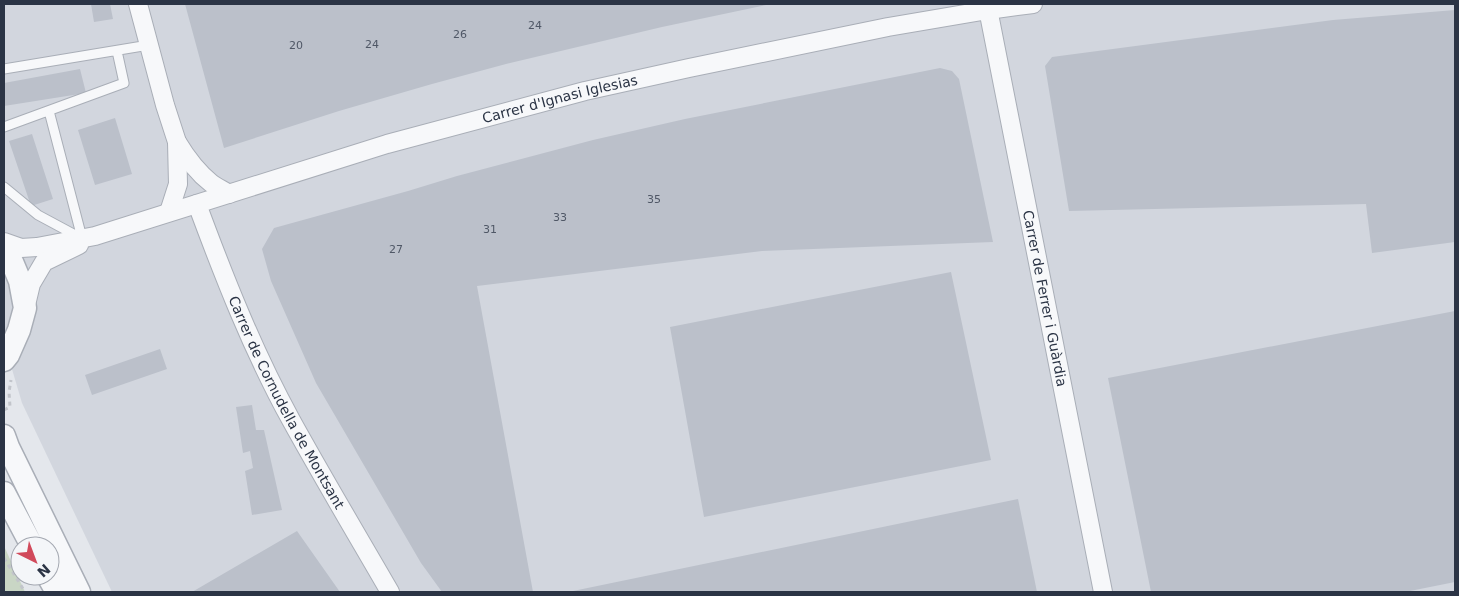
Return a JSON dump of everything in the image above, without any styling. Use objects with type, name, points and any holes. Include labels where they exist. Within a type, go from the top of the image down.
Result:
[{"type":"street","points":[[138,4],[177,142],[202,175],[228,194]]},
{"type":"street","name":"Carrer d'Ignasi Iglesias","points":[[4,242],[21,248],[37,247],[88,237],[387,144],[585,91],[790,46],[988,7],[1033,4]]},
{"type":"street","name":"Carrer de Ferrer i Guàrdia","points":[[988,7],[1103,592]]},
{"type":"street","points":[[169,212],[178,184],[177,142]]},
{"type":"street","name":"Carrer de Cornudella de Montsant","points":[[196,204],[254,345],[290,419],[390,592]]},
{"type":"street","name":"Carrer d'Ignasi Iglesias","points":[[25,308],[31,284],[44,262],[88,237]]},
{"type":"street","points":[[4,250],[12,262],[20,281],[25,308],[19,330],[4,360]]},
{"type":"street","points":[[4,436],[79,592]]},
{"type":"street","points":[[4,493],[27,536]]},
{"type":"lane","points":[[4,69],[149,45]]},
{"type":"lane","points":[[4,127],[124,83],[117,51]]},
{"type":"lane","points":[[49,111],[88,237]]},
{"type":"lane","points":[[4,187],[38,215],[88,237]]},
{"type":"path","points":[[4,410],[10,407]]},
{"type":"path","points":[[4,558],[25,592]]},
{"type":"shaded area","points":[[4,4],[1455,4],[1455,592],[112,592],[22,403],[4,342]]},
{"type":"green space","points":[[4,546],[10,559],[10,586],[22,586],[25,592],[4,592]]},
{"type":"building","points":[[91,4],[110,4],[113,19],[94,22]]},
{"type":"building","points":[[185,4],[766,5],[662,27],[506,64],[339,111],[224,148]]},
{"type":"building","points":[[1455,10],[1455,242],[1372,253],[1366,204],[1069,211],[1045,66],[1052,57],[1333,20]]},
{"type":"building","points":[[940,68],[952,71],[959,79],[993,242],[762,251],[477,286],[533,592],[442,592],[421,563],[316,383],[271,281],[262,249],[274,228],[593,140],[685,119]]},
{"type":"building","points":[[80,69],[86,93],[4,106],[4,83]]},
{"type":"building","points":[[115,118],[132,174],[95,185],[78,130]]},
{"type":"building","points":[[32,134],[53,199],[31,206],[9,141]]},
{"type":"building","points":[[951,272],[991,460],[704,517],[670,327]]},
{"type":"building","points":[[1455,311],[1455,582],[1405,592],[1151,592],[1108,378]]},
{"type":"building","points":[[160,349],[167,369],[92,395],[85,375]]},
{"type":"building","points":[[252,405],[256,430],[264,430],[282,510],[252,515],[245,471],[253,468],[250,451],[243,453],[236,407]]},
{"type":"building","points":[[1018,499],[1037,592],[573,592],[573,591]]},
{"type":"building","points":[[297,531],[340,592],[192,592]]}]
